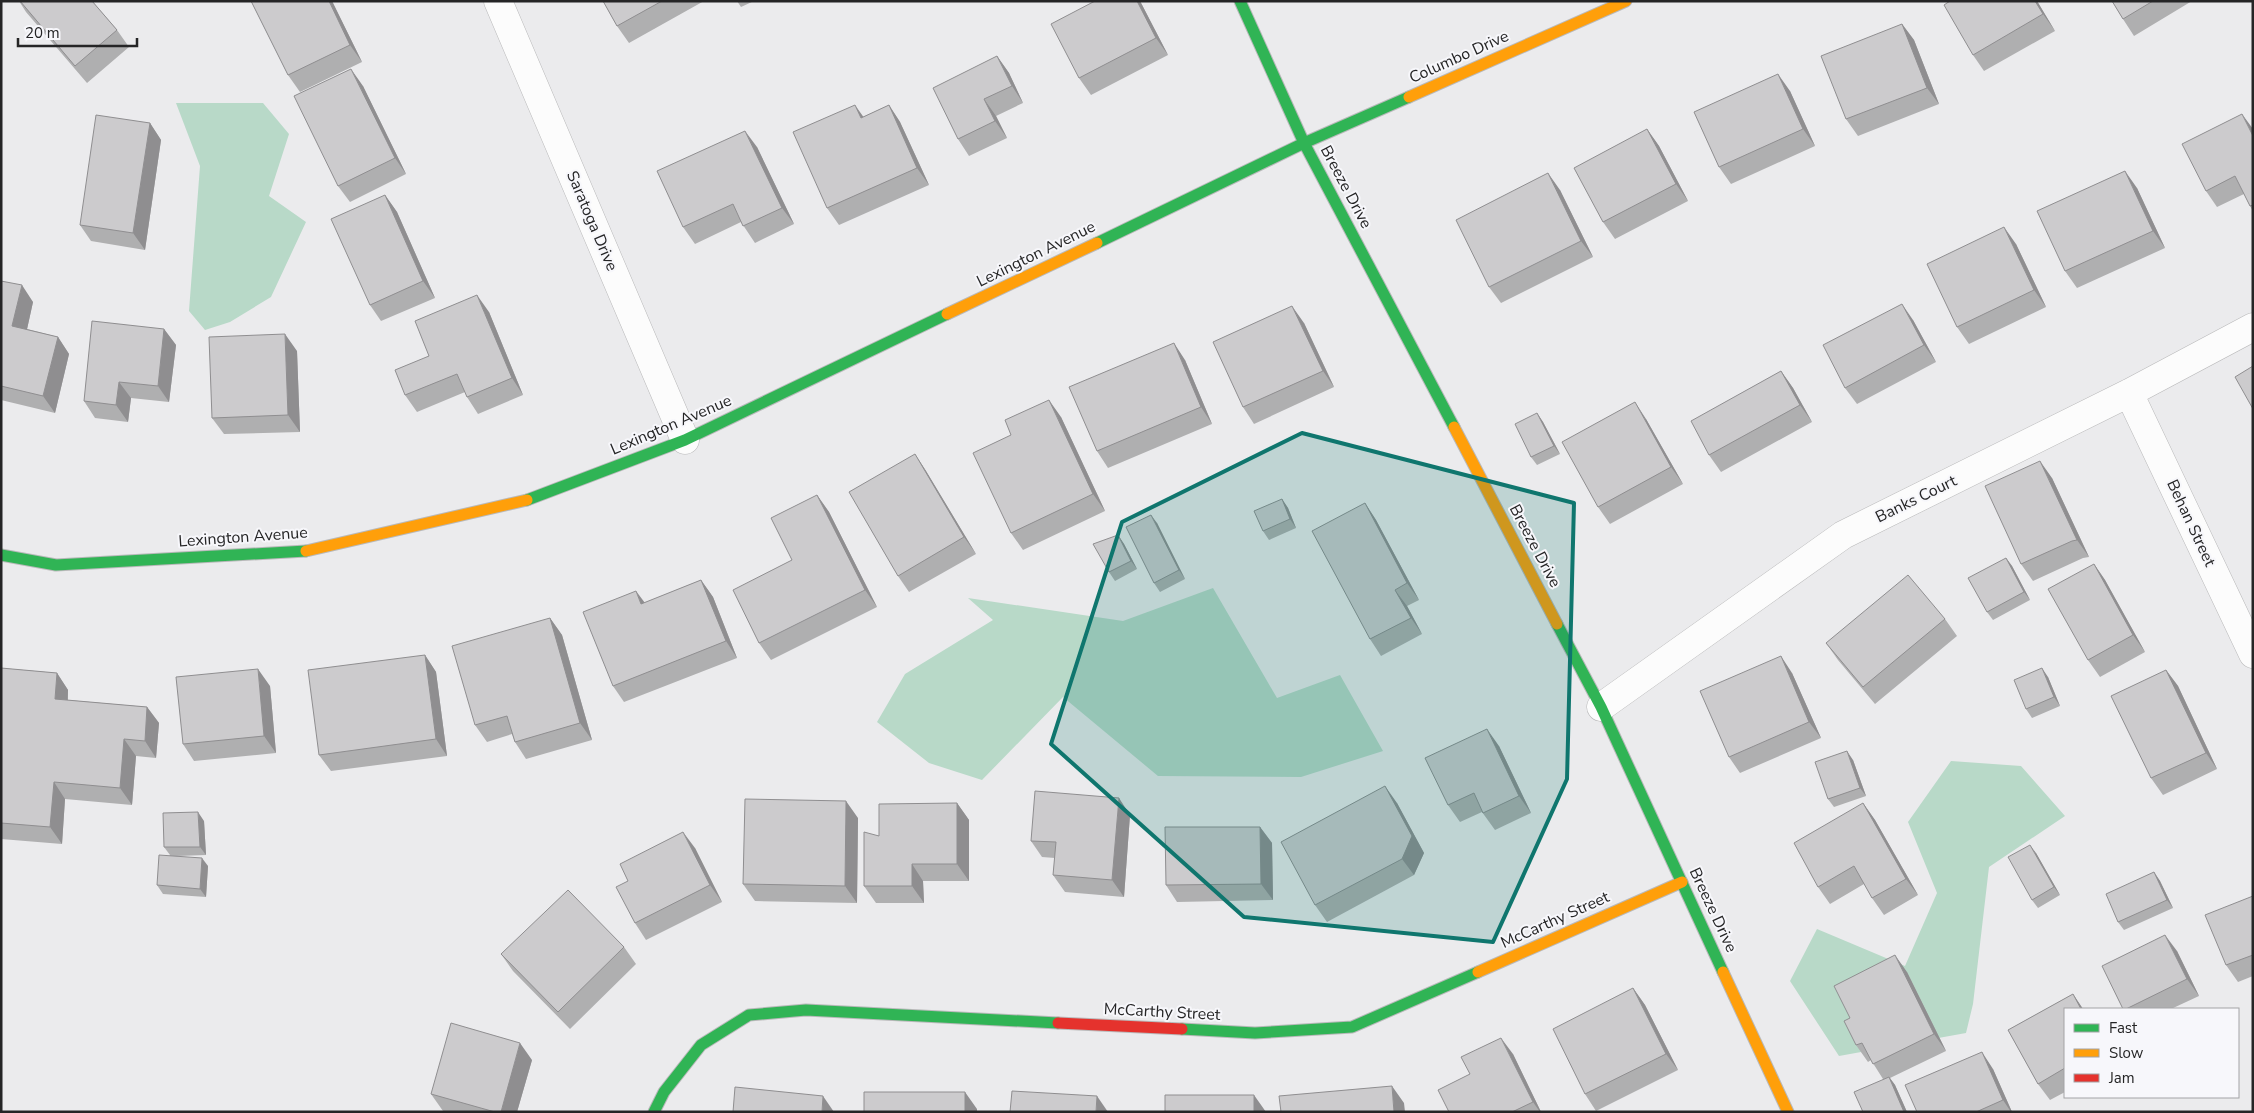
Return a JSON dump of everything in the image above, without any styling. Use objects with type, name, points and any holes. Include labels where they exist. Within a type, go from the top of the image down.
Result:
[{"type":"street","name":"Saratoga Drive","points":[[498,1],[685,440]]},
{"type":"street","name":"Breeze Drive","points":[[1240,1],[1304,143],[1601,707],[1788,1112]]},
{"type":"street","name":"Columbo Drive","points":[[1304,143],[1626,1]]},
{"type":"street","name":"Lexington Avenue","points":[[1,554],[56,565],[305,550],[519,503],[685,440],[1304,143]]},
{"type":"street","name":"Banks Court","points":[[1601,707],[1843,535],[2129,392],[2253,327]]},
{"type":"street","name":"Behan Street","points":[[2129,392],[2253,654]]},
{"type":"street","name":"McCarthy Street","points":[[654,1112],[664,1092],[701,1045],[749,1015],[806,1010],[1255,1033],[1352,1027],[1682,882]]},
{"type":"highlighted area","points":[[1302,433],[1574,503],[1567,779],[1493,942],[1244,917],[1051,744],[1122,522]]},
{"type":"green space","points":[[176,103],[263,103],[289,134],[269,196],[306,222],[271,297],[230,322],[205,330],[189,311],[200,166]]},
{"type":"green space","points":[[1213,588],[1277,698],[1340,675],[1383,751],[1301,777],[1158,776],[1063,697],[982,780],[929,763],[877,722],[905,674],[993,620],[968,598],[1123,621]]},
{"type":"green space","points":[[1951,761],[2021,766],[2065,816],[1989,867],[1973,1004],[1966,1033],[1839,1056],[1790,981],[1817,929],[1905,966],[1937,893],[1908,822]]},
{"type":"building","points":[[20,1],[92,1],[117,30],[75,66]]},
{"type":"building","points":[[251,1],[329,1],[350,45],[288,75]]},
{"type":"building","points":[[603,1],[662,1],[617,26]]},
{"type":"building","points":[[1095,1],[1137,1],[1156,38],[1079,78],[1051,24]]},
{"type":"building","points":[[1950,1],[2035,1],[2043,14],[1973,55],[1944,5]]},
{"type":"building","points":[[2112,1],[2153,1],[2123,19]]},
{"type":"building","points":[[1902,24],[1927,88],[1846,119],[1821,56]]},
{"type":"building","points":[[997,56],[1012,86],[984,99],[995,121],[958,139],[933,88]]},
{"type":"building","points":[[351,69],[395,158],[338,186],[294,96]]},
{"type":"building","points":[[1778,74],[1803,129],[1719,167],[1694,112]]},
{"type":"building","points":[[855,105],[861,118],[889,105],[917,168],[827,208],[793,132]]},
{"type":"building","points":[[2242,114],[2253,136],[2253,205],[2250,206],[2235,176],[2206,191],[2182,144]]},
{"type":"building","points":[[96,115],[150,123],[133,233],[80,225]]},
{"type":"building","points":[[1647,129],[1676,184],[1603,222],[1574,168]]},
{"type":"building","points":[[745,131],[782,208],[743,226],[733,204],[683,227],[657,171]]},
{"type":"building","points":[[2125,171],[2153,231],[2065,271],[2037,211]]},
{"type":"building","points":[[1548,173],[1581,241],[1489,287],[1456,220]]},
{"type":"building","points":[[385,195],[423,281],[370,305],[331,219]]},
{"type":"building","points":[[2004,227],[2034,290],[1957,327],[1927,264]]},
{"type":"building","points":[[1,281],[22,285],[12,326],[58,337],[43,396],[1,386]]},
{"type":"building","points":[[477,295],[512,378],[467,397],[457,374],[405,395],[395,370],[429,356],[415,321]]},
{"type":"building","points":[[1902,304],[1924,345],[1845,388],[1823,345]]},
{"type":"building","points":[[1292,306],[1323,371],[1243,407],[1213,342]]},
{"type":"building","points":[[92,321],[164,329],[158,386],[119,382],[116,405],[84,401]]},
{"type":"building","points":[[285,334],[288,415],[212,418],[209,337]]},
{"type":"building","points":[[1174,343],[1201,407],[1097,451],[1069,387]]},
{"type":"building","points":[[2253,366],[2253,409],[2235,377]]},
{"type":"building","points":[[1781,371],[1800,405],[1709,455],[1691,421]]},
{"type":"building","points":[[1049,400],[1093,494],[1011,533],[973,453],[1011,435],[1005,420]]},
{"type":"building","points":[[1635,402],[1671,467],[1598,507],[1562,442]]},
{"type":"building","points":[[1537,413],[1554,446],[1531,457],[1515,424]]},
{"type":"building","points":[[915,454],[964,537],[898,576],[849,492]]},
{"type":"building","points":[[2040,461],[2077,540],[2021,564],[1985,486]]},
{"type":"building","points":[[817,495],[865,590],[759,643],[733,590],[792,560],[771,518]]},
{"type":"building","points":[[1282,499],[1290,519],[1263,531],[1254,511]]},
{"type":"building","points":[[1365,503],[1407,583],[1395,590],[1411,618],[1370,639],[1312,531]]},
{"type":"building","points":[[1151,515],[1179,570],[1154,583],[1126,527]]},
{"type":"building","points":[[1118,535],[1131,561],[1109,572],[1093,544]]},
{"type":"building","points":[[2006,558],[2024,592],[1987,612],[1968,578]]},
{"type":"building","points":[[2094,564],[2133,635],[2088,660],[2048,589]]},
{"type":"building","points":[[1908,575],[1945,619],[1863,687],[1826,643]]},
{"type":"building","points":[[701,580],[726,641],[613,686],[583,612],[636,591],[641,604]]},
{"type":"building","points":[[550,618],[580,723],[515,742],[507,716],[475,725],[452,646]]},
{"type":"building","points":[[425,655],[436,739],[319,755],[308,670]]},
{"type":"building","points":[[1781,656],[1809,722],[1729,757],[1700,691]]},
{"type":"building","points":[[1,668],[57,673],[55,699],[147,707],[145,741],[124,739],[120,788],[54,782],[50,827],[1,823]]},
{"type":"building","points":[[2042,668],[2054,697],[2026,709],[2014,680]]},
{"type":"building","points":[[258,669],[264,736],[183,744],[176,677]]},
{"type":"building","points":[[2166,670],[2206,753],[2151,778],[2111,696]]},
{"type":"building","points":[[1487,729],[1519,796],[1483,813],[1474,793],[1448,805],[1425,758]]},
{"type":"building","points":[[1847,751],[1860,788],[1828,799],[1815,762]]},
{"type":"building","points":[[1385,786],[1412,836],[1402,859],[1315,905],[1281,842]]},
{"type":"building","points":[[1035,791],[1119,798],[1112,880],[1053,875],[1056,842],[1031,841]]},
{"type":"building","points":[[745,799],[846,801],[845,886],[743,884]]},
{"type":"building","points":[[957,803],[957,864],[912,864],[912,886],[864,886],[864,832],[879,836],[879,804]]},
{"type":"building","points":[[1863,803],[1906,879],[1872,898],[1854,866],[1818,887],[1794,843]]},
{"type":"building","points":[[198,812],[200,847],[164,847],[163,813]]},
{"type":"building","points":[[1165,827],[1260,827],[1261,884],[1166,885]]},
{"type":"building","points":[[683,832],[710,885],[635,923],[616,887],[628,881],[620,864]]},
{"type":"building","points":[[2030,845],[2054,887],[2032,900],[2008,857]]},
{"type":"building","points":[[159,855],[202,858],[200,889],[157,885]]},
{"type":"building","points":[[2154,872],[2167,900],[2118,922],[2106,894]]},
{"type":"building","points":[[568,890],[624,947],[558,1012],[501,954]]},
{"type":"building","points":[[2253,896],[2253,955],[2226,965],[2205,915]]},
{"type":"building","points":[[2165,935],[2187,979],[2128,1008],[2123,1008],[2102,966]]},
{"type":"building","points":[[1895,955],[1934,1034],[1873,1064],[1862,1043],[1856,1045],[1844,1021],[1850,1018],[1834,986]]},
{"type":"building","points":[[1633,988],[1666,1054],[1585,1094],[1553,1029]]},
{"type":"building","points":[[2073,994],[2080,1008],[2064,1008],[2064,1069],[2038,1084],[2008,1030]]},
{"type":"building","points":[[451,1023],[520,1043],[501,1112],[431,1094]]},
{"type":"building","points":[[1501,1038],[1533,1102],[1512,1112],[1449,1112],[1438,1090],[1470,1074],[1461,1057]]},
{"type":"building","points":[[1982,1052],[2003,1100],[1976,1112],[1917,1112],[1905,1085]]},
{"type":"building","points":[[1889,1077],[1904,1112],[1863,1112],[1854,1092]]},
{"type":"building","points":[[1392,1086],[1394,1112],[1281,1112],[1279,1096]]},
{"type":"building","points":[[735,1087],[823,1096],[822,1112],[733,1112]]},
{"type":"building","points":[[1012,1091],[1097,1096],[1096,1112],[1010,1112]]},
{"type":"building","points":[[864,1092],[965,1092],[965,1112],[864,1112]]},
{"type":"building","points":[[1165,1095],[1254,1095],[1254,1112],[1165,1112]]},
{"type":"traffic: fast","points":[[1240,1],[1304,143],[1454,427]]},
{"type":"traffic: fast","points":[[1097,243],[1304,143],[1409,97]]},
{"type":"traffic: fast","points":[[527,500],[685,440],[947,314]]},
{"type":"traffic: fast","points":[[1,555],[56,565],[306,551]]},
{"type":"traffic: fast","points":[[1557,624],[1601,707],[1723,972]]},
{"type":"traffic: fast","points":[[1182,1029],[1255,1033],[1352,1027],[1478,972]]},
{"type":"traffic: fast","points":[[654,1112],[664,1092],[701,1045],[749,1015],[806,1010],[1058,1023]]},
{"type":"traffic: slow","points":[[1409,97],[1626,1]]},
{"type":"traffic: slow","points":[[947,314],[1097,243]]},
{"type":"traffic: slow","points":[[1454,427],[1557,624]]},
{"type":"traffic: slow","points":[[306,551],[527,500]]},
{"type":"traffic: slow","points":[[1478,972],[1682,882]]},
{"type":"traffic: slow","points":[[1723,972],[1788,1112]]},
{"type":"traffic: jam","points":[[1058,1023],[1182,1029]]}]
